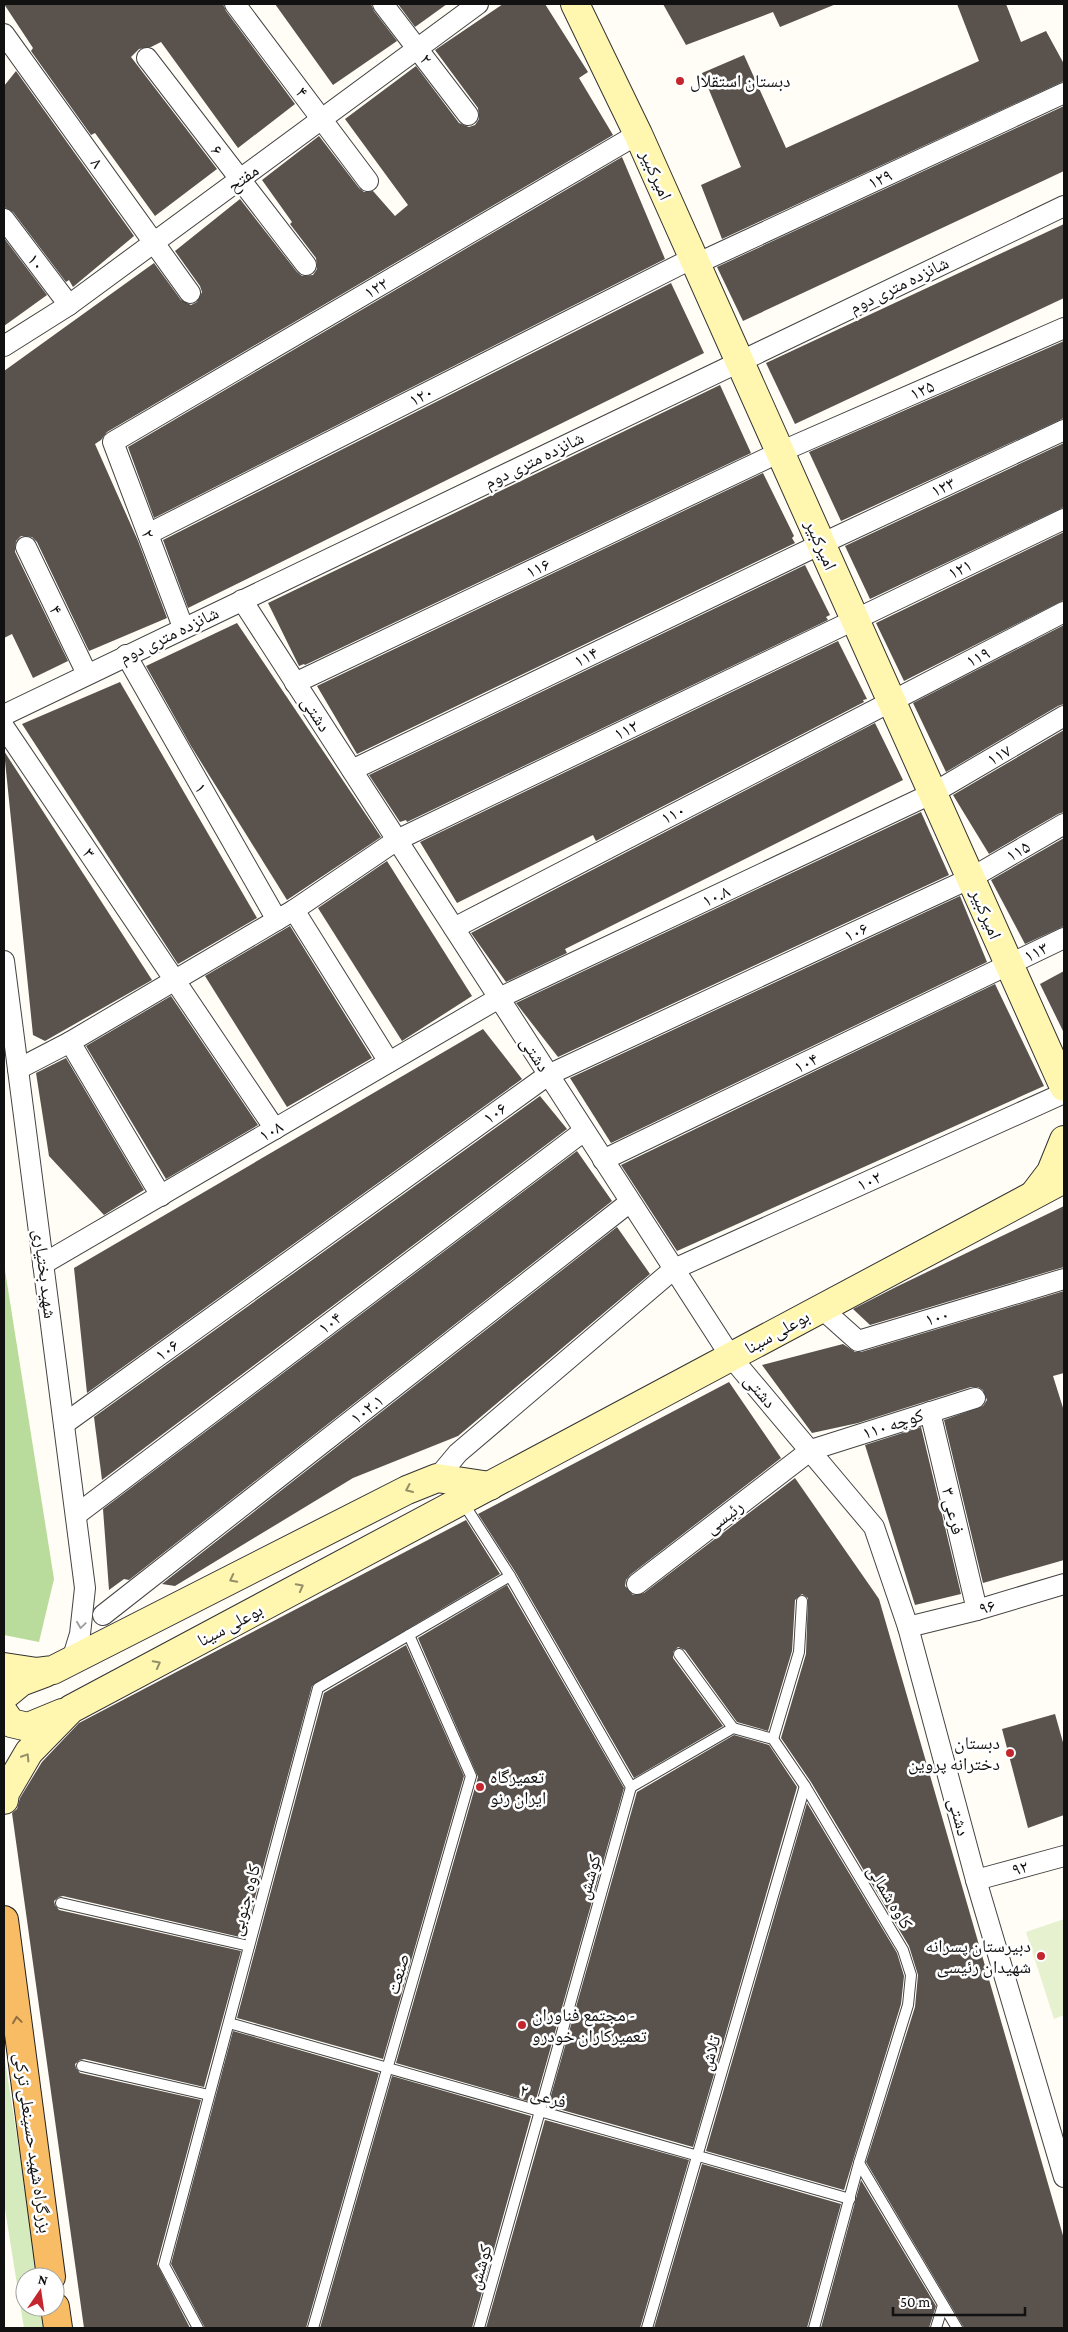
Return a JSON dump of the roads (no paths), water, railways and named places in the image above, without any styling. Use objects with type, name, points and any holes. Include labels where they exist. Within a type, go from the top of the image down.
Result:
[{"type":"highway","name":"بزرگراه شهید حسینعلی ترکی","points":[[4,1920],[50,2267]]},
{"type":"main road","name":"امیرکبیر","points":[[576,4],[638,134],[1064,1087]]},
{"type":"main road","points":[[1033,1195],[1051,1172],[1064,1140]]},
{"type":"main road","name":"بوعلی سینا","points":[[4,1667],[37,1672],[62,1665],[407,1490],[451,1491],[490,1486],[1064,1179]]},
{"type":"main road","name":"بوعلی سینا","points":[[4,1800],[5,1793],[29,1752],[71,1709],[451,1491]]},
{"type":"main road","points":[[4,1696],[21,1682],[62,1665]]},
{"type":"main road","points":[[4,1713],[11,1723],[28,1727],[71,1709]]},
{"type":"street","name":"۴","points":[[235,4],[368,181]]},
{"type":"street","name":"۲","points":[[383,4],[468,115]]},
{"type":"street","name":"مفتح","points":[[4,346],[69,305],[478,4]]},
{"type":"street","name":"۸","points":[[4,34],[190,292]]},
{"type":"street","name":"۶","points":[[147,58],[306,265]]},
{"type":"street","name":"۱۲۹","points":[[694,261],[1064,93]]},
{"type":"street","name":"۱۲۲","points":[[113,442],[638,134]]},
{"type":"street","name":"شانزده متری دوم","points":[[4,715],[183,627],[1064,206]]},
{"type":"street","name":"۱۰","points":[[4,219],[69,305]]},
{"type":"street","name":"۱۲۰","points":[[148,534],[694,261]]},
{"type":"street","name":"۱۲۵","points":[[780,452],[1064,328]]},
{"type":"street","name":"۱۲۳","points":[[821,544],[1064,430]]},
{"type":"street","name":"۲","points":[[113,442],[183,627]]},
{"type":"street","name":"۱۱۶","points":[[296,683],[780,452]]},
{"type":"street","name":"۱۲۱","points":[[855,620],[1064,519]]},
{"type":"street","name":"۱۱۴","points":[[352,770],[821,544]]},
{"type":"street","name":"۴","points":[[26,546],[87,674]]},
{"type":"street","name":"دشتی","points":[[242,600],[731,1357],[874,1527],[908,1627],[976,1880],[1064,2177]]},
{"type":"street","name":"۱۱۹","points":[[891,701],[1064,612]]},
{"type":"street","name":"۱۱۲","points":[[18,1069],[70,1042],[294,910],[397,840],[855,620]]},
{"type":"street","name":"۱","points":[[126,655],[277,920]]},
{"type":"street","name":"۱۱۰","points":[[454,928],[891,701]]},
{"type":"street","name":"۱۱۷","points":[[933,793],[1064,716]]},
{"type":"street","name":"۳","points":[[4,726],[275,1129]]},
{"type":"street","name":"۱۰.۸","points":[[499,998],[933,793]]},
{"type":"street","name":"۱۱۵","points":[[971,878],[1064,824]]},
{"type":"street","name":"۱۰۶","points":[[64,1424],[548,1075],[971,878]]},
{"type":"street","points":[[294,910],[389,1062]]},
{"type":"street","name":"۱۱۳","points":[[1009,966],[1064,938]]},
{"type":"street","name":"شهید بختیاری","points":[[4,961],[86,1588]]},
{"type":"street","name":"۱۰۴","points":[[603,1160],[1009,966]]},
{"type":"street","name":"۱۰۸","points":[[43,1264],[499,998]]},
{"type":"street","points":[[70,1042],[161,1196]]},
{"type":"street","name":"۱۰۲","points":[[451,1491],[458,1453],[674,1269],[1064,1093]]},
{"type":"street","name":"۱۰۴","points":[[76,1516],[584,1130]]},
{"type":"street","name":"۱۰۲.۱","points":[[103,1615],[630,1202]]},
{"type":"street","name":"۱۰۰","points":[[821,1308],[858,1341],[1064,1278]]},
{"type":"street","name":"کوچه ۱۱۰","points":[[811,1450],[975,1398]]},
{"type":"street","name":"فرعی ۳","points":[[930,1412],[977,1610]]},
{"type":"street","name":"رئیسی","points":[[637,1584],[811,1450]]},
{"type":"street","name":"۹۶","points":[[908,1627],[977,1610],[1064,1584]]},
{"type":"street","points":[[86,1588],[103,1615],[113,1623],[136,1628]]},
{"type":"street","points":[[62,1665],[80,1634],[86,1588]]},
{"type":"street","name":"۹۲","points":[[976,1880],[1064,1856]]},
{"type":"lane","points":[[451,1491],[510,1576],[631,1787],[732,1728]]},
{"type":"lane","name":"کاوه جنوبی","points":[[198,2328],[164,2264],[318,1688],[510,1576]]},
{"type":"lane","points":[[679,1654],[732,1728],[773,1740],[799,1652],[802,1601]]},
{"type":"lane","name":"صنعت","points":[[313,2328],[471,1776],[409,1635]]},
{"type":"lane","name":"کاوه شمالی","points":[[773,1740],[805,1786],[903,1950],[911,1974],[908,2005],[860,2163],[814,2328]]},
{"type":"lane","name":"تلاش","points":[[647,2328],[805,1786]]},
{"type":"lane","name":"کوشش","points":[[479,2328],[631,1787]]},
{"type":"lane","points":[[61,1903],[249,1946]]},
{"type":"lane","name":"فرعی ۲","points":[[228,2023],[850,2200]]},
{"type":"lane","points":[[82,2066],[209,2095]]},
{"type":"lane","points":[[860,2163],[957,2328]]},
{"type":"lane","points":[[936,2328],[943,2305]]},
{"type":"place","name":"دبستان استقلال","points":[[680,81]]},
{"type":"place","name":"دبستان دخترانه پروین","points":[[1010,1753]]},
{"type":"place","name":"تعمیرگاه ایران رنو","points":[[480,1787]]},
{"type":"place","name":"دبیرستان پسرانه شهیدان رئیسی","points":[[1041,1956]]},
{"type":"place","name":"مجتمع فناوران - تعمیرکاران خودرو","points":[[522,2025]]}]
